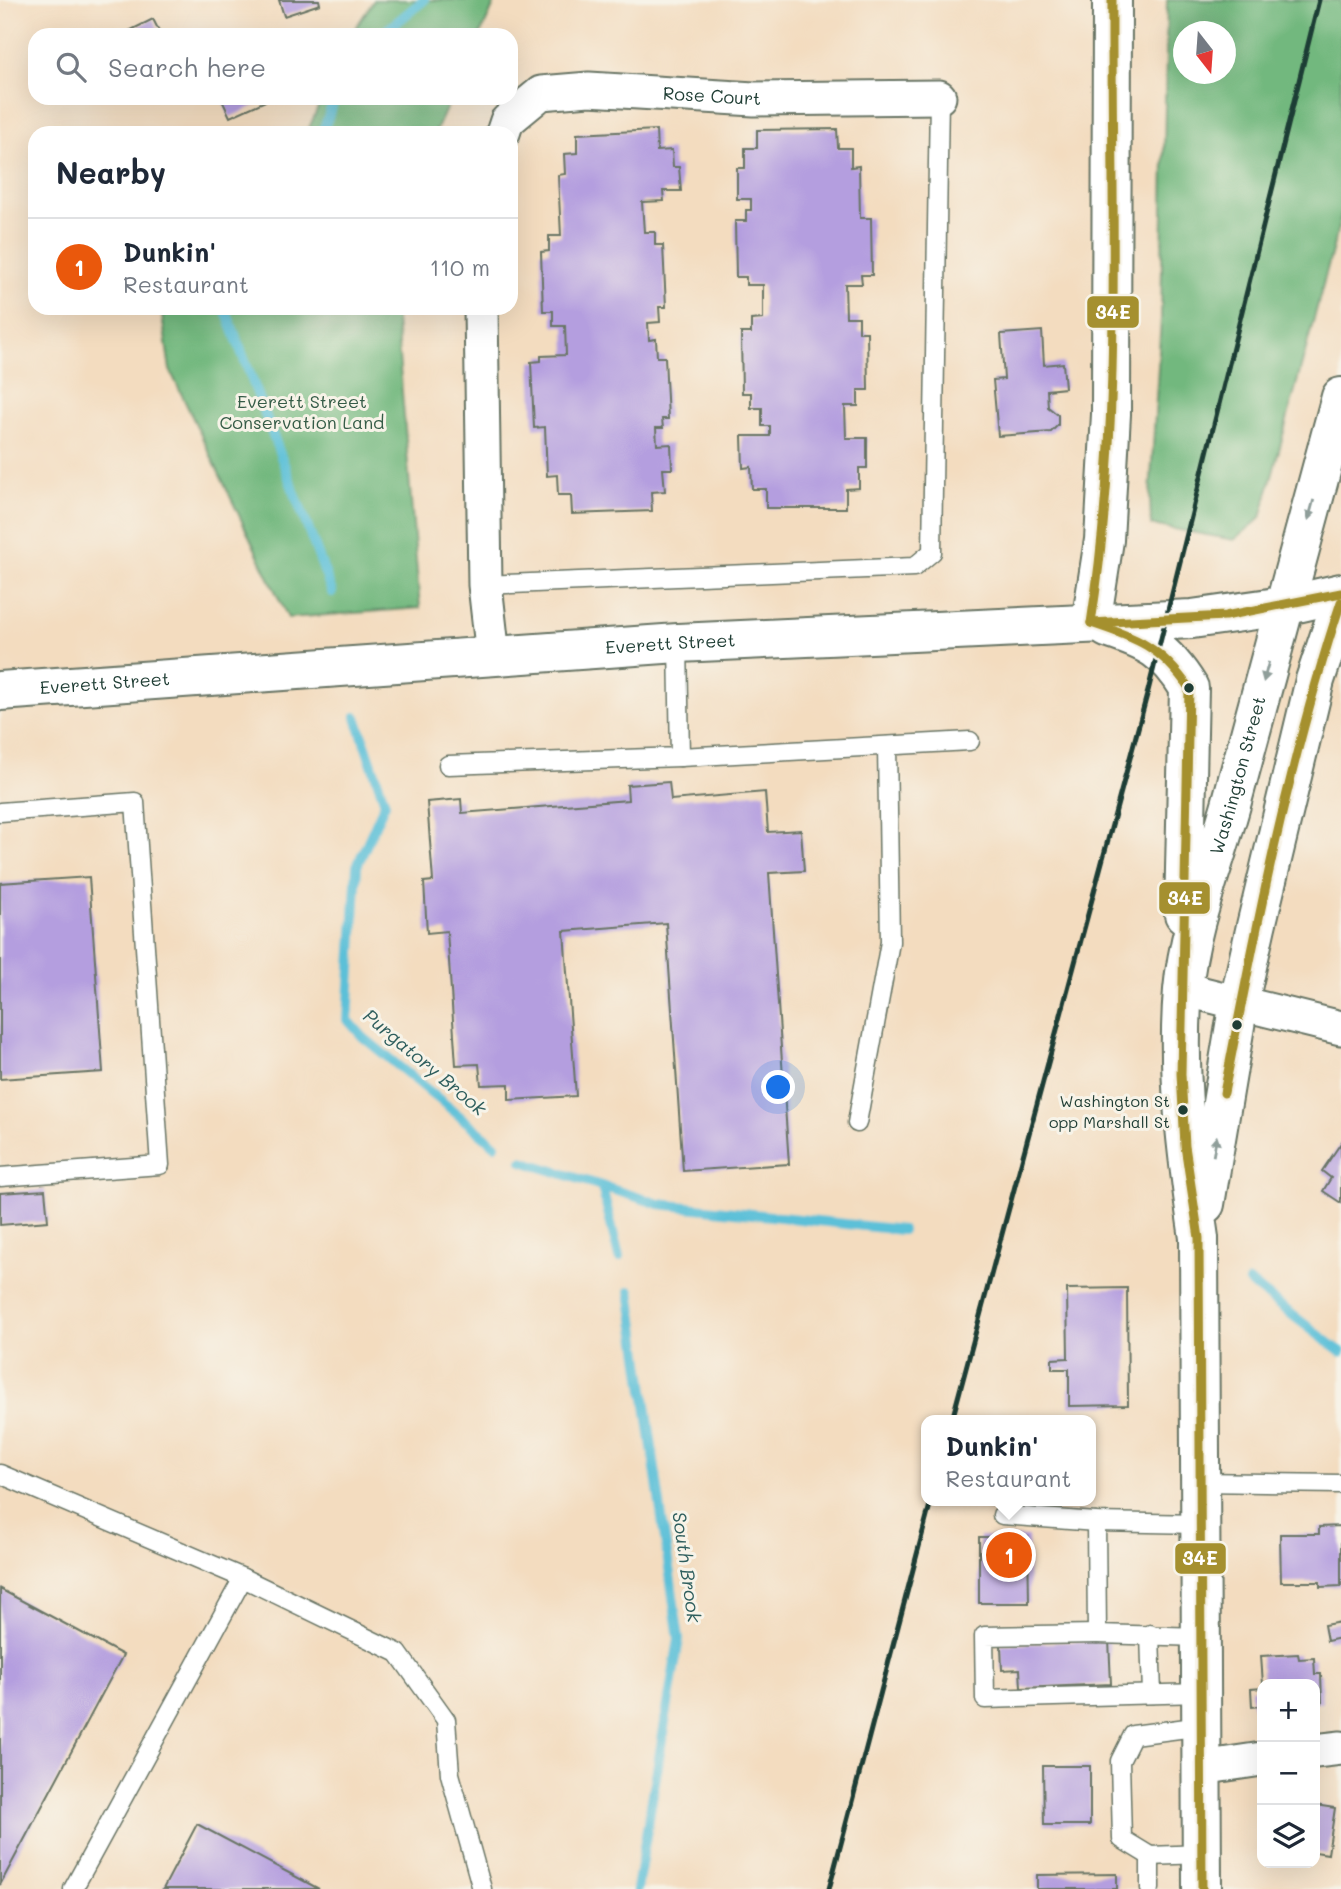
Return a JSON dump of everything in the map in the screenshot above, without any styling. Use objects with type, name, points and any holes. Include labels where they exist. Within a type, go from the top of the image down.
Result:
[{"type":"main road","points":[[1112,0],[1111,414],[1104,540],[1091,623],[1150,645],[1168,657],[1189,688],[1183,989]]},
{"type":"main road","name":"Washington Street","points":[[1201,1871],[1199,1238],[1185,1146],[1181,1074],[1183,989],[1197,907],[1227,820],[1341,397]]},
{"type":"main road","name":"Everett Street","points":[[0,691],[678,643],[1225,616],[1341,593]]},
{"type":"main road","name":"Washington Street","points":[[1199,1238],[1240,1002],[1315,680],[1341,602]]},
{"type":"street","name":"Rose Court","points":[[505,126],[507,121],[541,93],[589,89],[754,99],[939,97]]},
{"type":"street","points":[[481,315],[485,585],[493,656]]},
{"type":"street","points":[[1183,989],[1341,1028]]},
{"type":"street","points":[[1320,1750],[1341,1748]]},
{"type":"street","points":[[1201,1768],[1257,1760]]},
{"type":"lane","points":[[485,585],[914,567],[932,552],[939,97]]},
{"type":"lane","points":[[678,643],[680,757]]},
{"type":"lane","points":[[447,765],[680,757],[970,741]]},
{"type":"lane","points":[[857,1123],[890,942],[887,746]]},
{"type":"lane","points":[[0,812],[135,802],[160,1165],[0,1177]]},
{"type":"lane","points":[[0,1474],[243,1578],[398,1653],[446,1720],[450,1774],[482,1889]]},
{"type":"lane","points":[[1200,1482],[1341,1484]]},
{"type":"lane","points":[[1002,1515],[1096,1522],[1200,1524]]},
{"type":"lane","points":[[1096,1522],[1097,1634]]},
{"type":"lane","points":[[73,1889],[243,1578]]},
{"type":"lane","points":[[1150,1634],[1152,1695]]},
{"type":"lane","points":[[1201,1637],[1150,1634],[984,1636],[985,1699],[1152,1695],[1201,1710]]},
{"type":"lane","points":[[1201,1710],[1141,1732],[1128,1740],[1120,1761],[1122,1839],[1129,1846],[1150,1856],[1201,1871]]},
{"type":"lane","points":[[1150,1856],[1150,1889]]},
{"type":"green space","points":[[374,0],[496,0],[483,28],[356,28]]},
{"type":"green space","points":[[1167,0],[1341,0],[1341,217],[1261,518],[1234,540],[1151,525],[1150,495],[1161,319]]},
{"type":"green space","points":[[319,105],[448,105],[438,126],[310,126]]},
{"type":"green space","name":"Everett Street Conservation Land","points":[[162,315],[396,315],[420,608],[288,618],[170,370]]},
{"type":"building","points":[[279,0],[319,0],[320,4],[284,16]]},
{"type":"building","points":[[153,19],[158,28],[135,28]]},
{"type":"building","points":[[224,105],[257,105],[230,117]]},
{"type":"building","points":[[837,129],[838,148],[851,148],[851,167],[859,166],[860,218],[871,218],[872,275],[861,275],[862,284],[845,284],[846,317],[859,317],[859,332],[867,332],[868,390],[858,390],[858,406],[845,406],[846,438],[867,438],[867,468],[859,468],[859,488],[846,489],[846,508],[766,508],[766,489],[752,489],[751,467],[743,468],[742,436],[770,436],[770,426],[762,426],[762,408],[751,408],[751,393],[742,393],[741,333],[751,333],[751,320],[763,319],[763,285],[746,285],[746,277],[736,277],[735,221],[746,221],[746,210],[751,210],[751,199],[737,199],[737,168],[745,168],[745,148],[757,148],[757,130]]},
{"type":"building","points":[[656,130],[657,151],[672,150],[673,167],[679,167],[681,191],[663,191],[664,201],[642,202],[644,232],[655,232],[655,245],[663,245],[666,307],[659,307],[660,322],[648,323],[649,340],[656,339],[657,357],[665,357],[668,419],[662,419],[663,428],[656,428],[657,445],[671,444],[672,469],[663,469],[665,491],[651,492],[652,511],[572,514],[571,495],[558,495],[557,475],[547,476],[545,427],[534,428],[531,362],[541,361],[541,356],[566,355],[565,326],[553,326],[553,311],[543,311],[541,252],[549,251],[549,236],[561,236],[558,175],[565,174],[564,154],[577,153],[577,134]]},
{"type":"building","points":[[1042,331],[1044,365],[1063,363],[1065,388],[1047,390],[1048,407],[1058,415],[1058,425],[1051,432],[998,436],[993,380],[1004,379],[1001,334]]},
{"type":"building","points":[[669,782],[671,800],[765,792],[768,832],[801,830],[804,871],[769,873],[789,1164],[683,1171],[666,923],[564,931],[576,1096],[509,1100],[509,1084],[481,1085],[479,1064],[456,1065],[447,931],[427,933],[424,882],[433,881],[427,802],[461,799],[462,813],[628,800],[627,785]]},
{"type":"building","points":[[89,877],[103,1072],[0,1079],[0,883]]},
{"type":"building","points":[[1341,1143],[1341,1203],[1323,1191],[1331,1178],[1322,1171]]},
{"type":"building","points":[[45,1190],[48,1221],[0,1225],[0,1193]]},
{"type":"building","points":[[1127,1288],[1128,1405],[1069,1406],[1069,1369],[1052,1369],[1052,1359],[1068,1358],[1067,1289]]},
{"type":"building","points":[[1341,1526],[1341,1586],[1320,1587],[1320,1582],[1281,1582],[1280,1534],[1319,1534],[1319,1527]]},
{"type":"building","points":[[979,1537],[1028,1537],[1029,1603],[979,1603]]},
{"type":"building","points":[[0,1589],[123,1655],[0,1885]]},
{"type":"building","points":[[1341,1622],[1341,1638],[1327,1641],[1324,1625]]},
{"type":"building","points":[[1109,1640],[1111,1684],[1021,1688],[1020,1669],[1002,1670],[1001,1645]]},
{"type":"building","points":[[1298,1654],[1299,1659],[1314,1658],[1315,1674],[1321,1674],[1322,1703],[1320,1679],[1263,1679],[1261,1656]]},
{"type":"building","points":[[1257,1688],[1257,1706],[1252,1707],[1251,1689]]},
{"type":"building","points":[[1043,1766],[1090,1766],[1090,1825],[1044,1825]]},
{"type":"building","points":[[1320,1806],[1335,1808],[1328,1854],[1320,1853]]},
{"type":"building","points":[[197,1824],[319,1889],[163,1889]]},
{"type":"building","points":[[1117,1874],[1117,1889],[1037,1889],[1037,1875]]},
{"type":"waterway","name":"Purgatory Brook","points":[[390,28],[424,0]]},
{"type":"waterway","name":"Purgatory Brook","points":[[325,126],[332,105]]},
{"type":"waterway","name":"Purgatory Brook","points":[[228,315],[332,592]]},
{"type":"waterway","name":"Purgatory Brook","points":[[356,717],[385,803],[357,866],[348,1020],[363,1037],[495,1145]]},
{"type":"waterway","name":"Purgatory Brook","points":[[522,1161],[659,1204],[902,1230]]},
{"type":"waterway","name":"South Brook","points":[[602,1187],[619,1257]]},
{"type":"waterway","name":"Purgatory Brook","points":[[1249,1282],[1341,1352]]},
{"type":"waterway","name":"South Brook","points":[[630,1291],[679,1639],[637,1889]]},
{"type":"railway","points":[[953,1415],[1148,691],[1319,0]]},
{"type":"railway","points":[[829,1889],[930,1506]]},
{"type":"transit line","name":"34E","points":[[1091,623],[1108,468],[1111,390],[1112,0]]},
{"type":"transit line","name":"34E","points":[[1091,623],[1225,616],[1341,593]]},
{"type":"transit line","name":"34E","points":[[1224,1093],[1289,784],[1341,602]]},
{"type":"transit line","name":"34E","points":[[1091,623],[1135,639],[1158,653],[1189,688],[1181,1074],[1185,1146],[1199,1238],[1202,1889]]},
{"type":"place","name":"Washington St opp Marshall St","points":[[1183,1110]]},
{"type":"place","name":"Dunkin'","points":[[1009,1555]]}]
